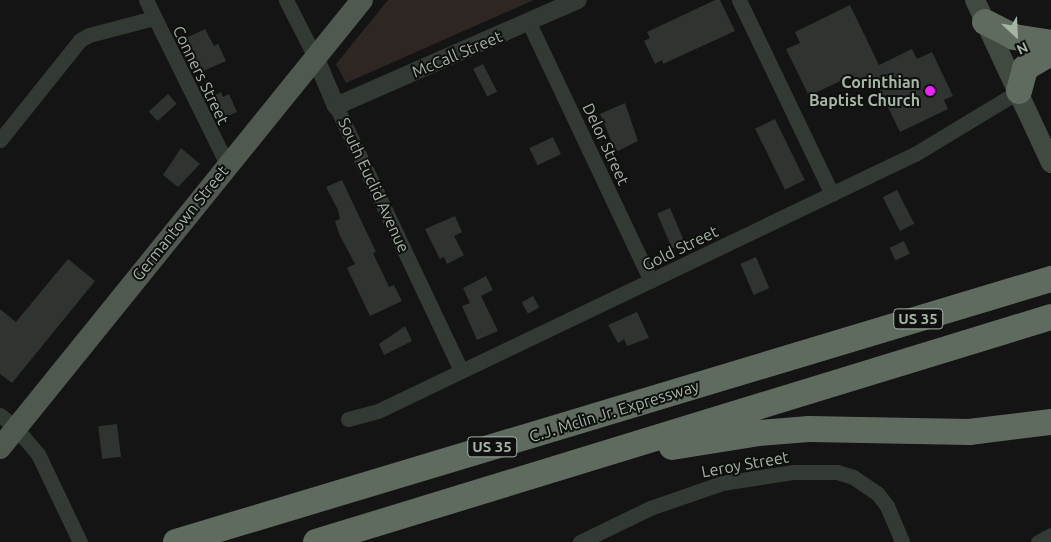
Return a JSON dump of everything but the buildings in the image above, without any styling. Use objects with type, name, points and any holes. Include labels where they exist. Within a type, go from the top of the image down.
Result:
[{"type":"highway","points":[[980,11],[1014,37],[1051,43]]},
{"type":"highway","points":[[1019,91],[1025,68],[1051,53]]},
{"type":"highway","points":[[1019,91],[1051,71]]},
{"type":"highway","name":"C.J. Mclin Jr. Expressway","points":[[176,542],[1040,282],[1051,274]]},
{"type":"highway","name":"US 35","points":[[316,542],[616,452],[739,410],[1051,317]]},
{"type":"highway","points":[[616,452],[792,430],[969,432],[1051,422]]},
{"type":"main road","name":"Germantown Street","points":[[0,448],[8,421],[316,59],[362,0]]},
{"type":"main road","points":[[980,11],[1051,163]]},
{"type":"street","name":"Conners Street","points":[[146,0],[227,164]]},
{"type":"street","name":"South Euclid Avenue","points":[[286,0],[316,59],[336,106],[461,370]]},
{"type":"street","name":"McCall Street","points":[[336,106],[578,0]]},
{"type":"street","points":[[739,0],[832,194]]},
{"type":"street","points":[[0,140],[80,40],[88,35],[154,18]]},
{"type":"street","name":"Delor Street","points":[[528,23],[651,281]]},
{"type":"street","name":"Gold Street","points":[[348,419],[378,411],[915,154],[1019,91]]},
{"type":"street","points":[[8,421],[38,454],[80,542]]},
{"type":"street","name":"Leroy Street","points":[[580,542],[650,508],[722,483],[794,472],[837,472],[864,482],[887,506],[902,542]]},
{"type":"street","points":[[1038,542],[1051,536]]},
{"type":"shaded area","points":[[388,0],[534,0],[346,83],[336,64]]},
{"type":"place","name":"Corinthian Baptist Church","points":[[930,91]]}]
